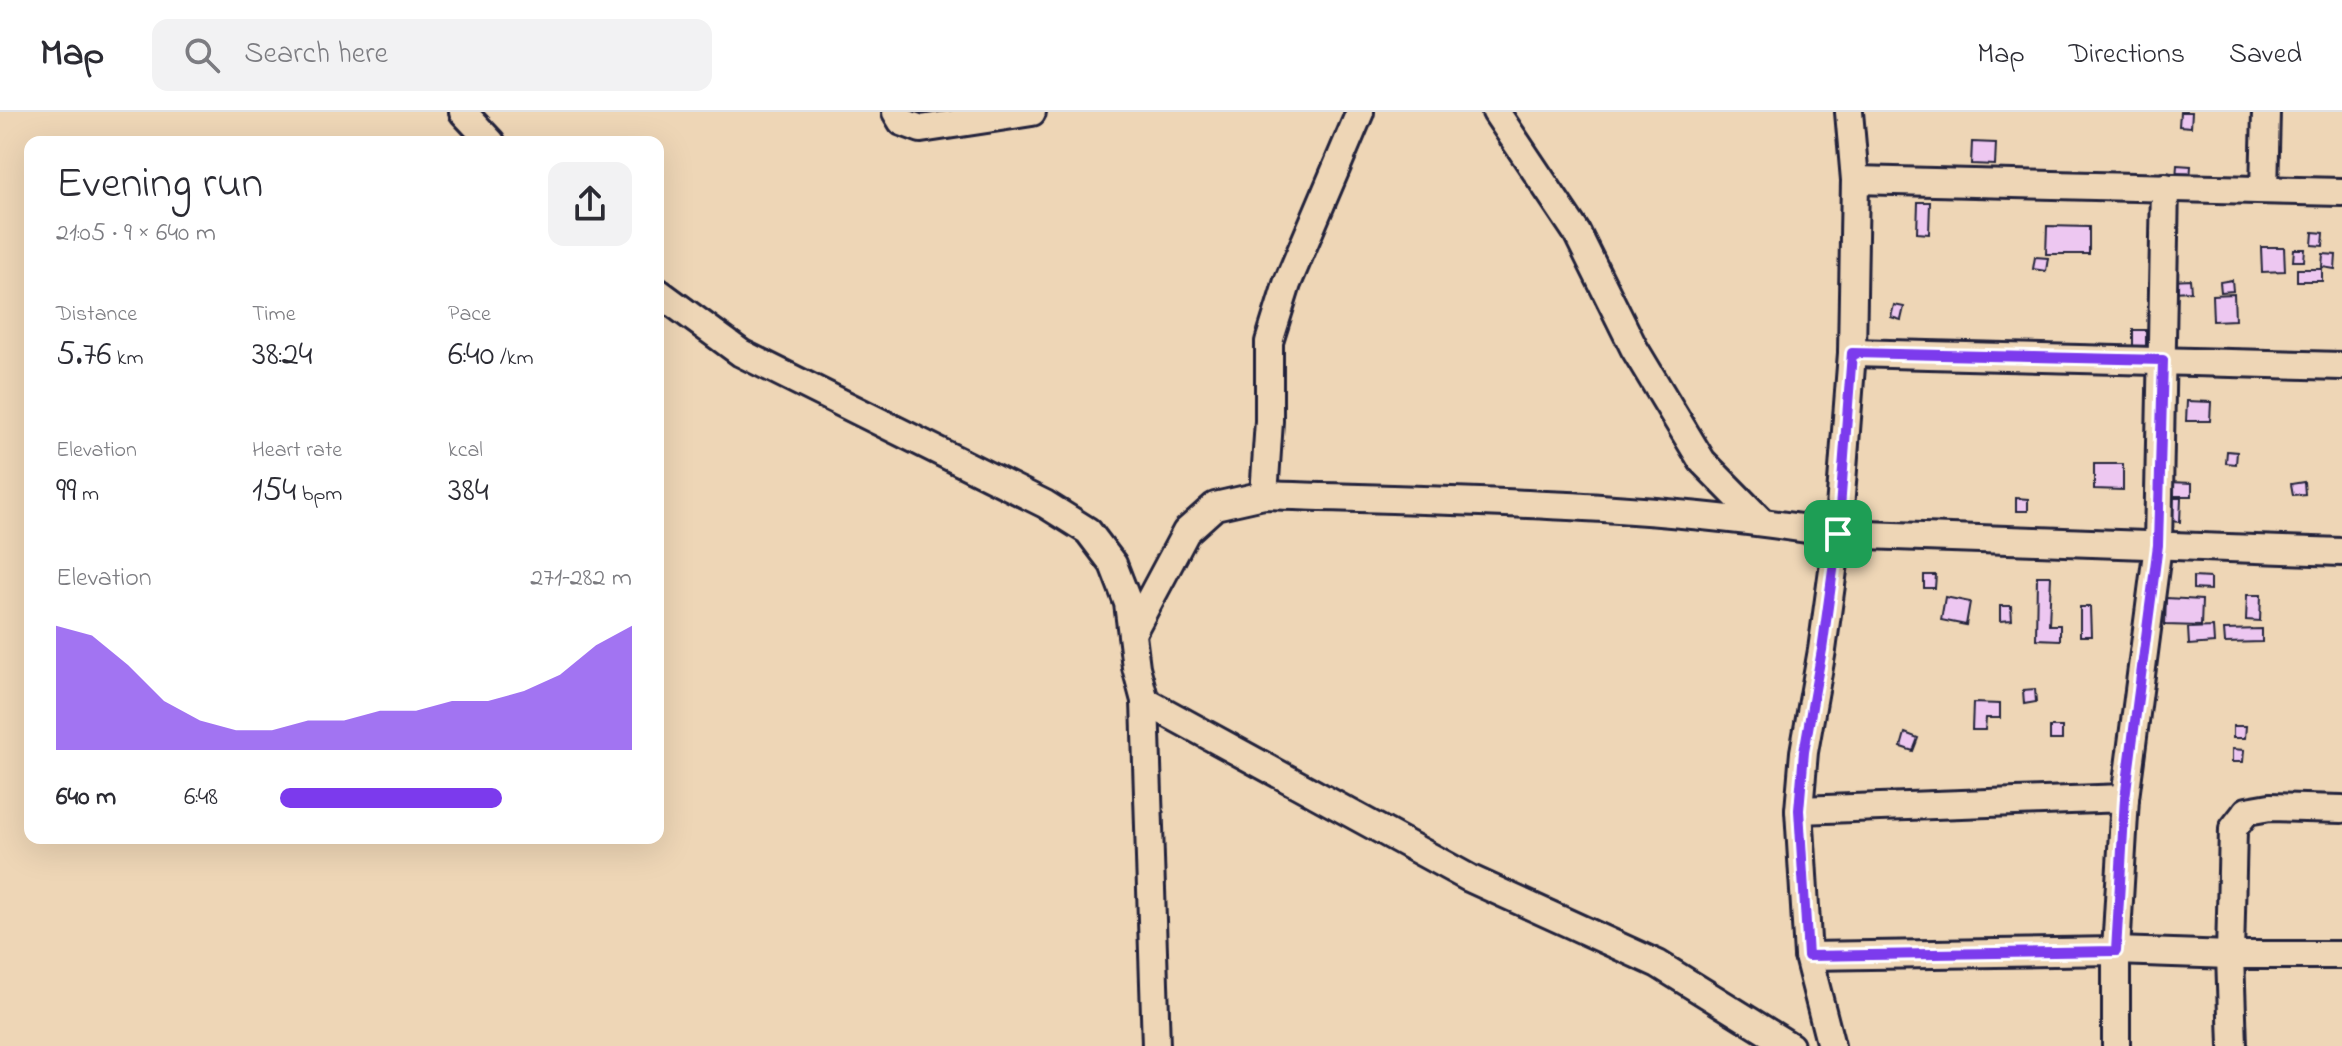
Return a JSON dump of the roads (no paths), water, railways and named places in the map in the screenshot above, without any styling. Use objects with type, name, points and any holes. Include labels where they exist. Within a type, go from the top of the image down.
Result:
[{"type":"street","points":[[463,112],[485,136]]},
{"type":"street","points":[[896,112],[902,122],[921,129],[1032,112]]},
{"type":"street","points":[[1264,495],[1269,421],[1269,342],[1287,284],[1360,112]]},
{"type":"street","points":[[1496,112],[1577,233],[1634,348],[1702,461],[1761,521]]},
{"type":"street","points":[[1831,1046],[1808,956],[1799,810],[1804,752],[1838,534],[1852,353],[1855,180],[1849,112]]},
{"type":"street","points":[[2264,190],[2266,112]]},
{"type":"street","points":[[1855,180],[2342,192]]},
{"type":"street","points":[[2116,1046],[2116,951],[2125,798],[2158,545],[2165,187]]},
{"type":"street","points":[[664,296],[741,353],[1045,504],[1088,531],[1113,564],[1128,603],[1136,667],[1145,701],[1156,1046]]},
{"type":"street","points":[[1852,353],[2342,366]]},
{"type":"street","points":[[1132,633],[1186,532],[1215,506],[1264,495],[1604,508],[1761,521],[1838,534],[2342,552]]},
{"type":"street","points":[[1145,701],[1469,878],[1658,964],[1790,1046]]},
{"type":"street","points":[[1799,810],[2125,798]]},
{"type":"street","points":[[2233,1046],[2230,955],[2233,829],[2247,811],[2270,807],[2342,809]]},
{"type":"street","points":[[1808,956],[2116,951],[2342,955]]}]
